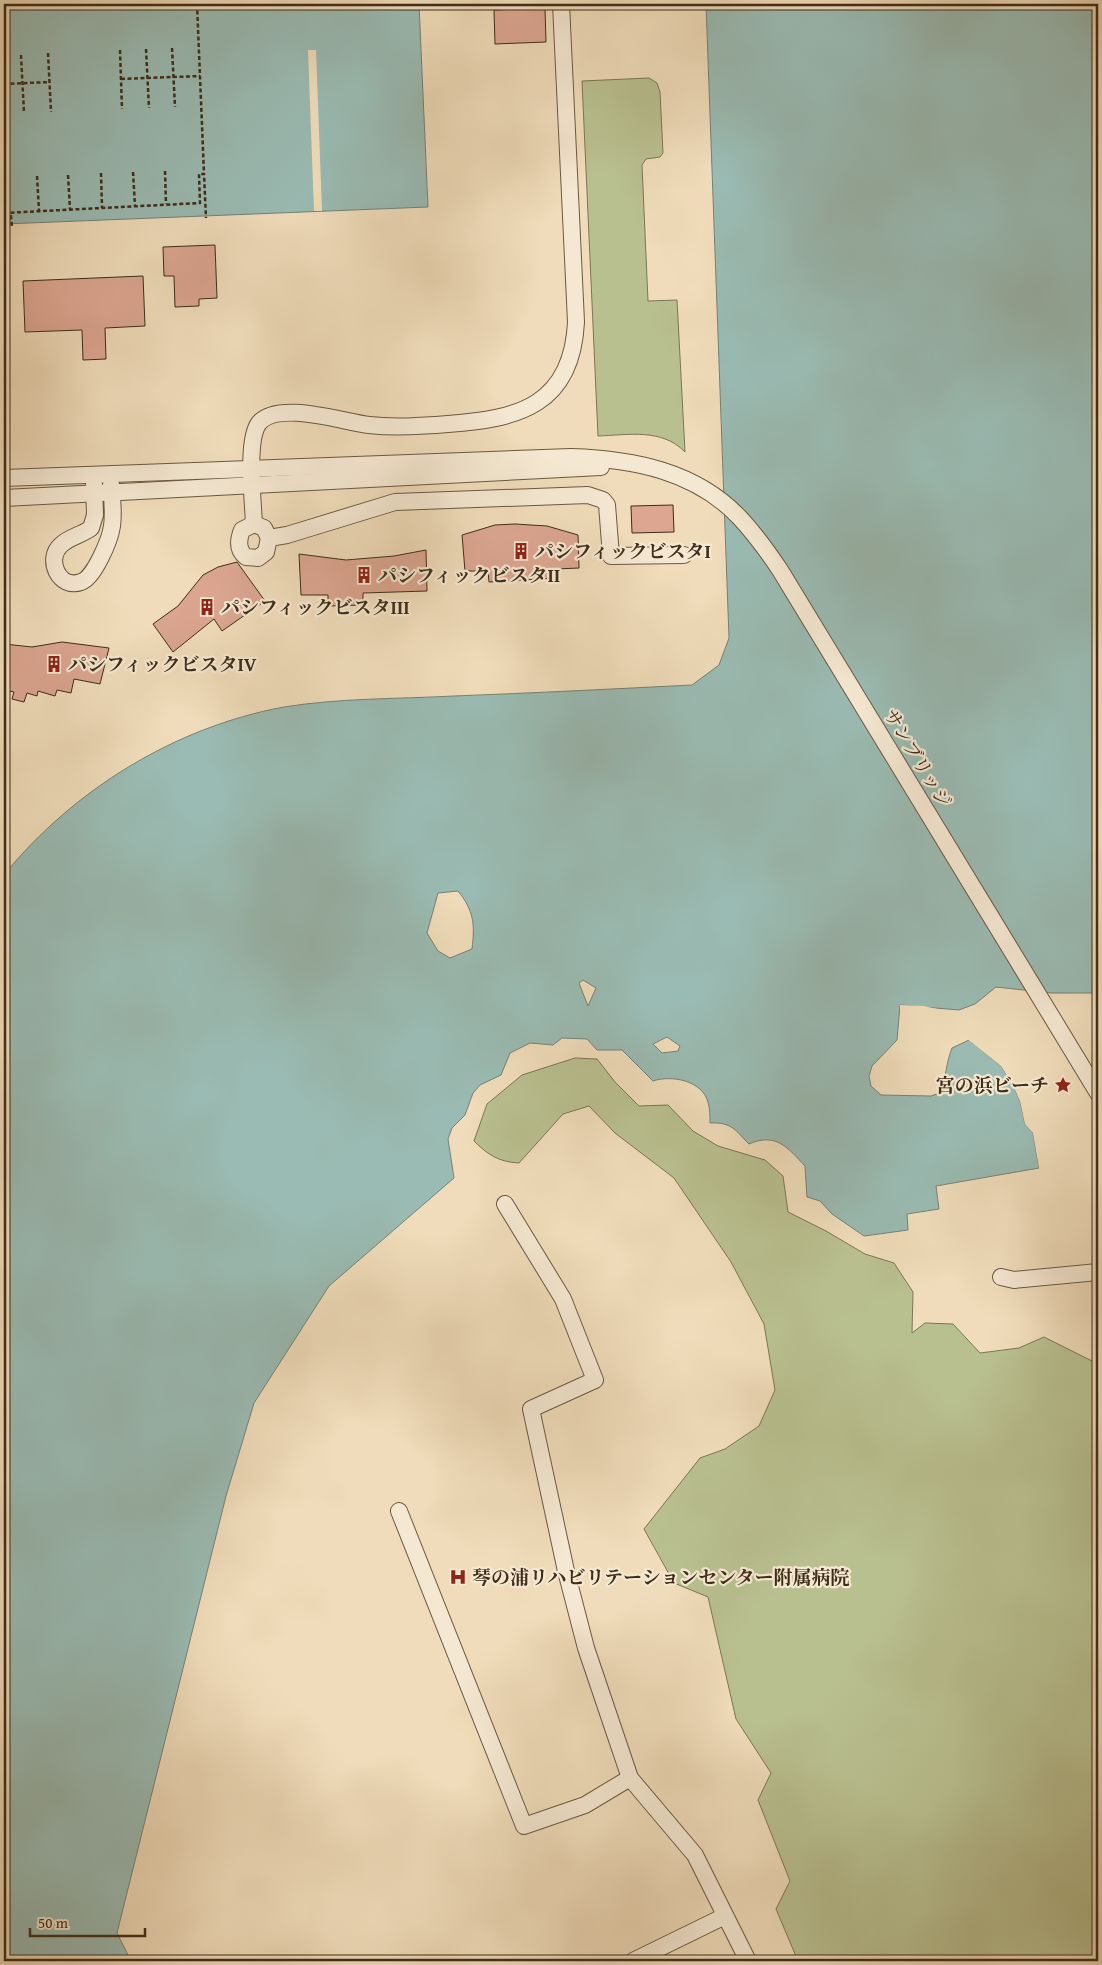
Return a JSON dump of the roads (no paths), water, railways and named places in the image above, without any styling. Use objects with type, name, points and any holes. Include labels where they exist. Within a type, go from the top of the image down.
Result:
[{"type":"street","points":[[254,524],[252,438],[258,425],[270,415],[302,413],[368,425],[393,426],[479,422],[504,418],[523,411],[543,398],[558,381],[571,354],[576,322],[561,4]]},
{"type":"street","points":[[4,478],[571,457],[624,461],[673,473]]},
{"type":"street","points":[[4,498],[622,467],[673,473]]},
{"type":"street","name":"サンブリッジ","points":[[673,473],[717,498],[740,517],[780,570],[1098,1093]]},
{"type":"street","points":[[94,474],[95,515],[91,528],[61,544],[54,556],[56,571],[66,582],[79,583],[89,577],[94,570],[112,528],[110,474]]},
{"type":"street","points":[[269,538],[287,536],[395,502],[588,495],[604,500],[608,505],[611,556],[684,555]]},
{"type":"street","points":[[254,524],[264,528],[269,538],[268,548],[262,555],[250,558],[243,554],[239,545],[240,534],[245,527],[254,524]]},
{"type":"street","points":[[505,1204],[563,1299],[595,1380],[531,1409],[566,1572],[584,1639],[630,1778],[695,1855],[748,1961]]},
{"type":"street","points":[[1001,1277],[1009,1280],[1098,1272]]},
{"type":"street","points":[[399,1511],[524,1826],[585,1804],[630,1778]]},
{"type":"street","points":[[633,1961],[725,1916]]},
{"type":"water","points":[[4,4],[419,4],[428,207],[4,224]]},
{"type":"water","points":[[706,4],[1098,4],[1098,993],[1051,993],[996,987],[975,1004],[959,1010],[900,1005],[897,1040],[872,1066],[869,1076],[871,1086],[881,1095],[931,1096],[940,1093],[952,1048],[969,1040],[1001,1066],[1012,1083],[1020,1101],[1025,1124],[1033,1133],[1039,1168],[936,1186],[939,1209],[907,1214],[908,1230],[864,1236],[832,1214],[820,1201],[807,1197],[805,1166],[787,1148],[774,1141],[767,1140],[749,1144],[732,1128],[723,1124],[710,1123],[710,1110],[705,1095],[693,1084],[677,1079],[653,1081],[622,1050],[597,1050],[587,1039],[562,1038],[553,1045],[530,1043],[510,1053],[501,1075],[480,1085],[473,1093],[465,1115],[452,1128],[448,1139],[454,1178],[329,1286],[254,1403],[226,1496],[117,1933],[131,1961],[4,1961],[4,875],[31,844],[94,790],[129,767],[166,747],[204,730],[244,716],[284,707],[347,700],[692,685],[719,665],[729,638]],"holes":[[[458,891],[467,905],[472,918],[472,949],[450,958],[438,951],[427,933],[438,893]],[[583,980],[596,988],[588,1006],[579,983]],[[667,1037],[680,1046],[678,1051],[662,1053],[653,1044]]]},
{"type":"place","name":"パシフィックビスタⅠ","points":[[521,551]]},
{"type":"place","name":"パシフィックビスタⅡ","points":[[364,575]]},
{"type":"place","name":"パシフィックビスタⅢ","points":[[207,607]]},
{"type":"place","name":"パシフィックビスタⅣ","points":[[54,664]]},
{"type":"place","name":"宮の浜ビーチ","points":[[1063,1085]]},
{"type":"place","name":"琴の浦リハビリテーションセンター附属病院","points":[[458,1577]]}]
